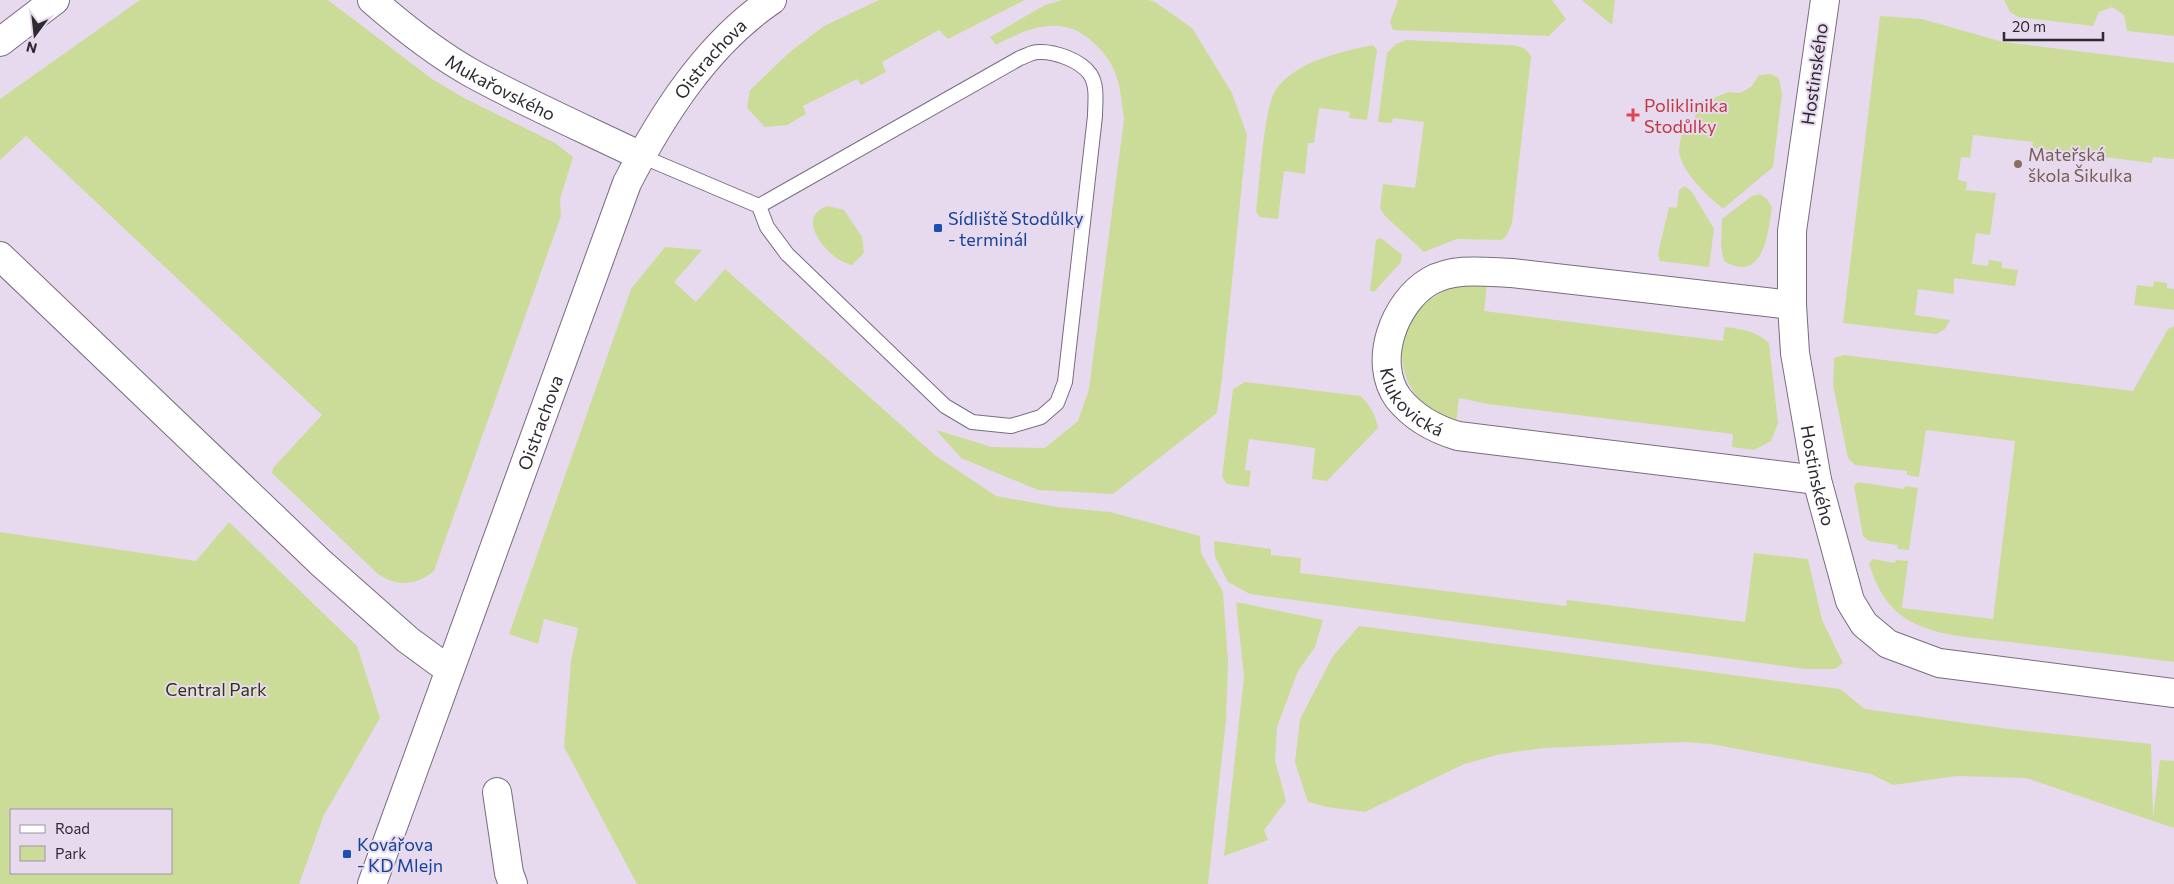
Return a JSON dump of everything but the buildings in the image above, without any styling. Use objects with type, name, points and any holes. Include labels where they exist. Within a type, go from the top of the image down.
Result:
[{"type":"street","points":[[0,42],[55,0]]},
{"type":"street","name":"Mukařovského","points":[[372,0],[424,42],[472,73],[539,108],[641,156]]},
{"type":"street","name":"Oistrachova","points":[[372,884],[627,183],[659,124],[709,56],[772,0]]},
{"type":"street","name":"Hostinského","points":[[1825,0],[1792,231],[1792,305],[1796,353],[1817,480],[1850,601],[1864,624],[1888,644],[1939,663],[2174,694]]},
{"type":"street","points":[[0,256],[367,604],[408,640],[449,670]]},
{"type":"street","name":"Klukovická","points":[[1792,305],[1512,273],[1466,271],[1447,274],[1430,281],[1419,289],[1400,312],[1389,340],[1387,357],[1389,377],[1397,396],[1412,413],[1435,430],[1458,436],[1817,480]]},
{"type":"street","points":[[497,792],[509,873],[514,884]]},
{"type":"lane","points":[[641,156],[759,206],[767,227],[787,254],[945,406],[972,422],[1011,426],[1041,417],[1057,403],[1066,382],[1096,94],[1090,74],[1077,64],[1054,53],[1036,52],[1020,58],[759,206]]},
{"type":"green space","points":[[140,0],[328,0],[432,79],[466,99],[555,143],[573,157],[560,199],[561,216],[434,571],[420,580],[399,583],[378,574],[272,473],[273,468],[322,415],[26,136],[0,160],[0,99]]},
{"type":"green space","points":[[879,0],[1025,0],[948,39],[939,30],[882,62],[886,72],[861,85],[857,79],[803,106],[806,114],[787,125],[765,127],[747,108],[750,90],[791,51],[824,26]]},
{"type":"green space","points":[[1062,0],[1149,0],[1155,2],[1192,28],[1232,93],[1247,135],[1217,413],[1113,494],[1038,490],[961,458],[936,430],[992,447],[1045,448],[1078,421],[1089,389],[1124,119],[1116,74],[1100,49],[1085,36],[1073,29],[1061,26],[1035,28],[1022,32],[996,45],[990,37],[1045,5]]},
{"type":"green space","points":[[1398,0],[1552,0],[1566,19],[1549,36],[1393,30],[1390,22]]},
{"type":"green space","points":[[1582,0],[1615,0],[1612,25]]},
{"type":"green space","points":[[2004,0],[2174,0],[2174,36],[2127,31],[2124,15],[2112,7],[2099,12],[2093,26],[2018,17],[2010,12]]},
{"type":"green space","points":[[1880,16],[1922,19],[2003,42],[2174,63],[2174,159],[2153,157],[2152,163],[2032,148],[2033,142],[1973,135],[1970,158],[1961,157],[1958,180],[1967,182],[1966,190],[1996,193],[1990,235],[1976,233],[1972,264],[1988,266],[1989,260],[2002,262],[2002,268],[2018,270],[2015,286],[1954,278],[1954,294],[1918,289],[1915,315],[1950,320],[1945,329],[1936,334],[1843,323]]},
{"type":"green space","points":[[1407,40],[1515,46],[1522,47],[1531,57],[1512,223],[1507,235],[1502,240],[1457,239],[1424,252],[1385,216],[1380,208],[1383,184],[1415,188],[1424,122],[1393,118],[1392,123],[1378,122],[1387,53],[1396,44]]},
{"type":"green space","points":[[1373,45],[1377,50],[1367,120],[1349,118],[1350,112],[1319,108],[1314,143],[1308,143],[1305,174],[1284,171],[1278,219],[1260,217],[1256,212],[1263,149],[1268,114],[1275,91],[1294,72],[1306,65],[1319,59]]},
{"type":"green space","points":[[1771,74],[1779,78],[1782,94],[1773,167],[1724,208],[1721,207],[1702,190],[1684,167],[1679,151],[1682,132],[1693,133],[1697,101],[1707,101],[1728,92],[1740,93],[1751,87],[1759,75]]},
{"type":"green space","points":[[1685,186],[1692,192],[1714,229],[1709,267],[1660,261],[1658,254],[1669,207],[1677,208],[1679,190]]},
{"type":"green space","points":[[1760,194],[1767,199],[1772,207],[1761,253],[1755,261],[1747,266],[1737,266],[1724,261],[1721,246],[1722,219],[1752,196]]},
{"type":"green space","points":[[828,206],[844,210],[862,237],[864,253],[852,265],[833,256],[818,238],[813,219],[818,212]]},
{"type":"green space","points":[[1381,238],[1402,255],[1401,262],[1374,292],[1370,290],[1376,240]]},
{"type":"green space","points":[[665,247],[702,250],[674,282],[696,302],[725,269],[936,456],[996,496],[1057,507],[1110,512],[1200,536],[1201,553],[1223,592],[1228,662],[1226,720],[1208,884],[637,884],[564,747],[571,661],[578,628],[544,619],[538,644],[509,634],[631,289]]},
{"type":"green space","points":[[2154,281],[2167,283],[2167,288],[2174,289],[2174,310],[2134,305],[2137,285],[2153,287]]},
{"type":"green space","points":[[1487,285],[1484,311],[1723,341],[1725,327],[1754,333],[1769,343],[1778,423],[1771,441],[1754,450],[1732,447],[1733,434],[1488,404],[1459,398],[1456,424],[1434,415],[1424,406],[1408,383],[1403,366],[1402,349],[1406,332],[1413,317],[1439,293],[1457,286]]},
{"type":"green space","points":[[2174,326],[2174,662],[1946,634],[1910,621],[1895,610],[1875,580],[1869,563],[1873,559],[1895,563],[1896,560],[1908,561],[1902,608],[1993,619],[2015,441],[1926,430],[1919,477],[1907,475],[1907,471],[1855,465],[1848,458],[1833,385],[1834,358],[1844,355],[2133,391],[2168,329]]},
{"type":"green space","points":[[1245,382],[1360,396],[1372,411],[1378,428],[1327,481],[1312,479],[1315,448],[1249,439],[1245,470],[1251,471],[1249,487],[1227,484],[1222,477],[1233,389]]},
{"type":"green space","points":[[1858,482],[1904,489],[1905,486],[1918,488],[1909,550],[1897,549],[1898,545],[1869,541],[1863,536],[1854,486]]},
{"type":"green space","name":"Central Park","points":[[229,522],[357,646],[380,718],[324,815],[299,884],[0,884],[0,532],[196,561]]},
{"type":"green space","points":[[1214,541],[1271,549],[1271,555],[1301,558],[1300,573],[1566,606],[1567,600],[1745,622],[1754,553],[1808,559],[1822,620],[1843,663],[1835,669],[1805,669],[1250,594],[1228,582],[1215,557]]},
{"type":"green space","points":[[1236,602],[1323,620],[1315,647],[1298,671],[1277,727],[1275,760],[1286,801],[1264,830],[1268,840],[1224,856],[1244,677]]},
{"type":"green space","points":[[1359,626],[1840,689],[1865,709],[2008,729],[2151,744],[2153,817],[2160,760],[2174,761],[2174,828],[2026,778],[1957,776],[1893,785],[1871,774],[1711,744],[1683,742],[1545,748],[1501,754],[1464,764],[1365,812],[1327,807],[1308,802],[1295,762],[1300,719],[1333,656]]},
{"type":"place","name":"Poliklinika Stodůlky","points":[[1633,115]]},
{"type":"place","name":"Mateřská škola Šikulka","points":[[2018,164]]},
{"type":"place","name":"Sídliště Stodůlky - terminál","points":[[938,228]]},
{"type":"place","name":"Kovářova - KD Mlejn","points":[[347,854]]}]
